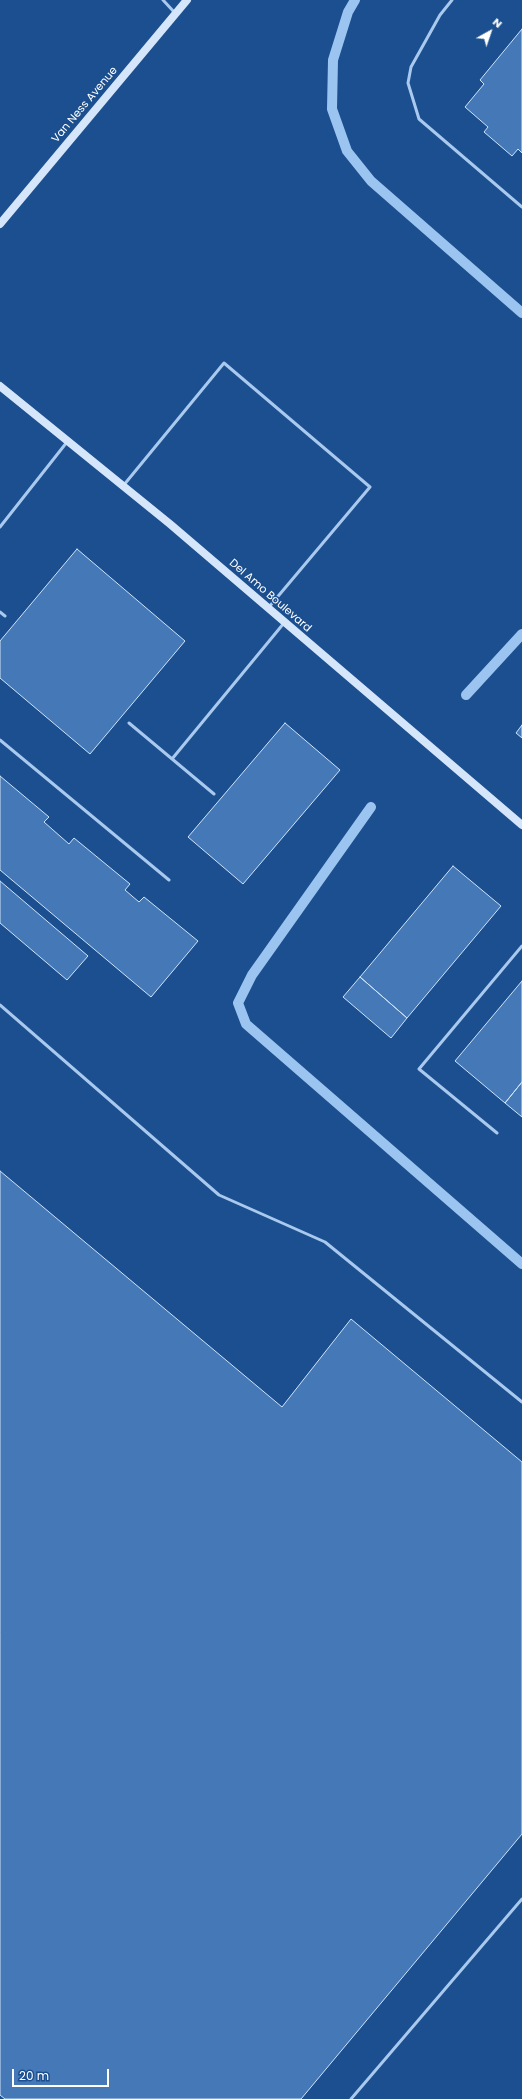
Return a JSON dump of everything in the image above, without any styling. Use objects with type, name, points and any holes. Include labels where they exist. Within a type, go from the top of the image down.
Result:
[{"type":"main road","name":"Van Ness Avenue","points":[[0,224],[187,0]]},
{"type":"main road","name":"Del Amo Boulevard","points":[[0,386],[123,486],[522,825]]},
{"type":"lane","points":[[163,0],[176,14]]},
{"type":"lane","points":[[452,0],[440,15],[411,67],[408,83],[419,119],[522,207]]},
{"type":"lane","points":[[123,486],[224,363],[293,420],[370,486],[268,609]]},
{"type":"lane","points":[[0,527],[68,440]]},
{"type":"lane","points":[[0,612],[5,616]]},
{"type":"lane","points":[[172,759],[284,623]]},
{"type":"lane","points":[[129,723],[214,794]]},
{"type":"lane","points":[[0,740],[169,880]]},
{"type":"lane","points":[[497,1133],[419,1069],[522,946]]},
{"type":"lane","points":[[0,1005],[219,1195],[325,1242],[522,1402]]},
{"type":"lane","points":[[351,2099],[522,1899]]},
{"type":"building","points":[[522,29],[522,153],[518,149],[512,156],[484,132],[488,127],[465,107],[484,84],[480,80]]},
{"type":"building","points":[[77,549],[185,641],[90,754],[0,678],[0,641]]},
{"type":"building","points":[[285,723],[340,770],[243,884],[188,837]]},
{"type":"building","points":[[522,725],[522,738],[516,733]]},
{"type":"building","points":[[0,776],[49,817],[44,822],[69,844],[74,838],[130,884],[125,890],[139,902],[144,897],[198,941],[151,997],[0,870]]},
{"type":"building","points":[[453,866],[501,906],[407,1018],[360,977]]},
{"type":"building","points":[[0,881],[88,956],[67,980],[0,923]]},
{"type":"building","points":[[360,977],[407,1018],[391,1038],[343,997]]},
{"type":"building","points":[[522,981],[522,1082],[505,1103],[455,1061]]},
{"type":"building","points":[[522,1082],[522,1117],[505,1103]]},
{"type":"building","points":[[0,1171],[282,1407],[351,1319],[522,1462],[522,1834],[301,2099],[5,2099],[0,2095]]},
{"type":"waterway","points":[[355,0],[348,12],[333,60],[332,109],[347,151],[371,181],[522,313]]},
{"type":"waterway","points":[[466,695],[522,634]]},
{"type":"waterway","points":[[371,807],[252,975],[238,1003],[246,1024],[522,1264]]}]
